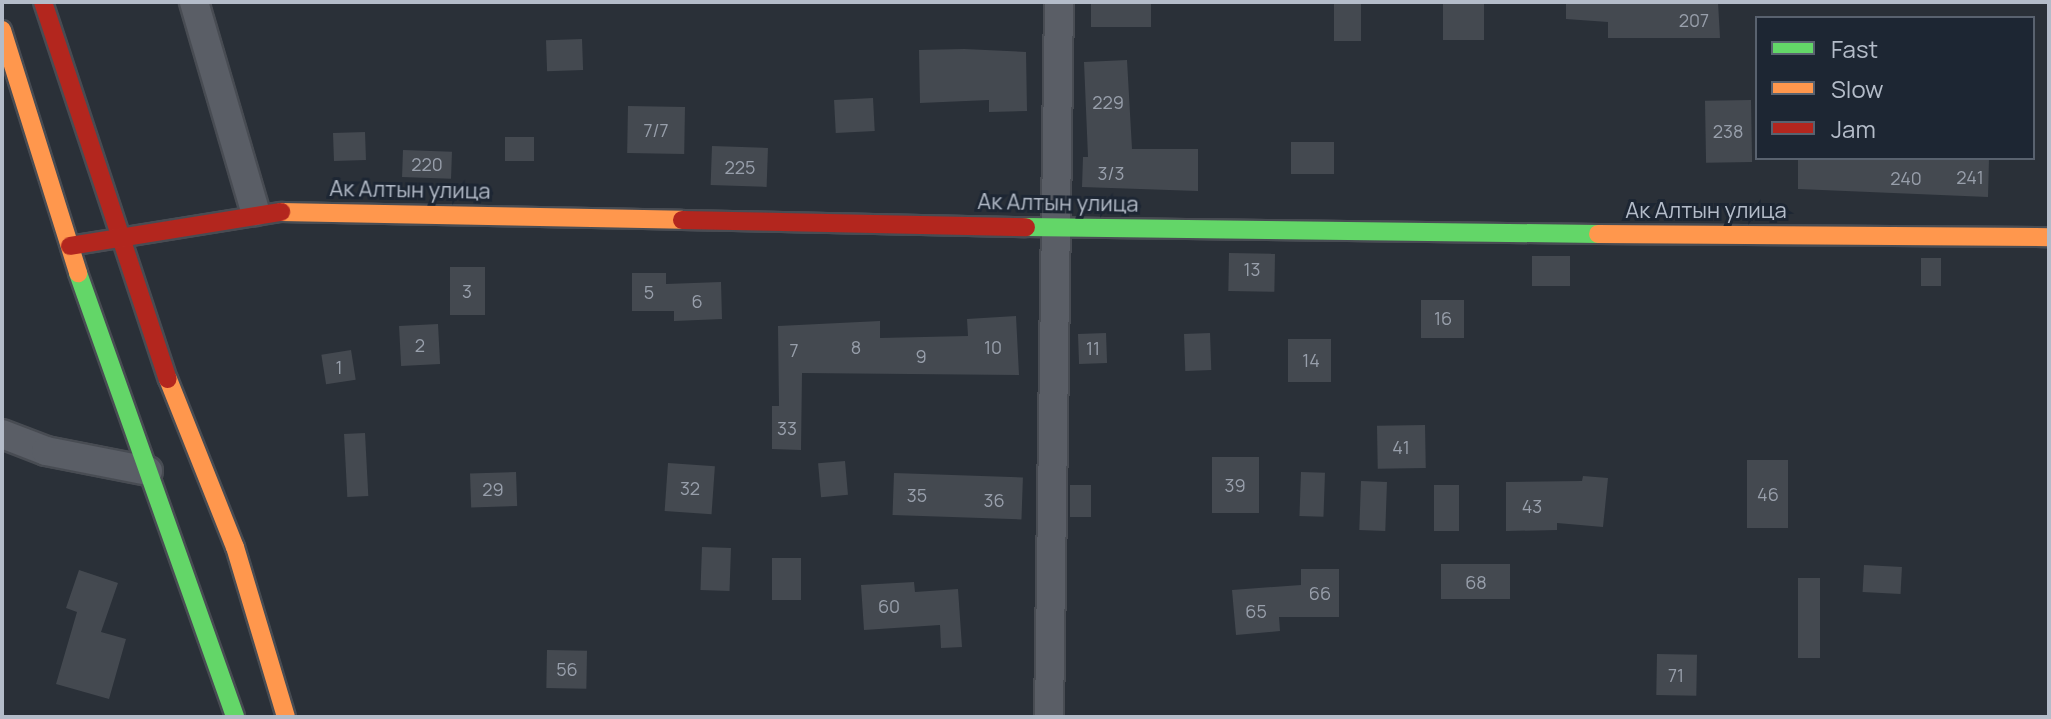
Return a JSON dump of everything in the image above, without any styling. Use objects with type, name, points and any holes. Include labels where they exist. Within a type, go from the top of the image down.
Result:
[{"type":"street","points":[[43,2],[126,240],[191,447],[235,547],[286,717]]},
{"type":"street","points":[[194,2],[255,211]]},
{"type":"street","points":[[1049,717],[1059,2]]},
{"type":"street","points":[[2,30],[70,246],[235,717]]},
{"type":"street","name":"Ак Алтын улица","points":[[70,246],[126,240],[255,211],[1054,227],[2049,237]]},
{"type":"street","points":[[2,434],[46,451],[148,471]]},
{"type":"building","points":[[1091,2],[1151,2],[1151,27],[1091,27]]},
{"type":"building","points":[[1334,2],[1361,2],[1361,41],[1334,41]]},
{"type":"building","points":[[1443,2],[1484,2],[1484,40],[1443,40]]},
{"type":"building","points":[[1718,2],[1720,38],[1608,38],[1608,22],[1566,19],[1566,4]]},
{"type":"building","points":[[582,39],[583,70],[547,71],[546,40]]},
{"type":"building","points":[[919,50],[1026,52],[1027,111],[989,112],[989,100],[920,103]]},
{"type":"building","points":[[1127,60],[1132,149],[1198,149],[1198,191],[1082,187],[1083,157],[1088,157],[1084,62]]},
{"type":"building","points":[[873,98],[875,131],[836,133],[834,100]]},
{"type":"building","points":[[1751,100],[1752,162],[1706,163],[1705,101]]},
{"type":"building","points":[[628,106],[685,107],[684,154],[627,153]]},
{"type":"building","points":[[365,132],[366,160],[334,161],[333,133]]},
{"type":"building","points":[[505,137],[534,137],[534,161],[505,161]]},
{"type":"building","points":[[1291,142],[1334,142],[1334,174],[1291,174]]},
{"type":"building","points":[[712,146],[768,148],[767,187],[711,185]]},
{"type":"building","points":[[403,150],[452,152],[451,179],[402,177]]},
{"type":"building","points":[[1798,160],[1989,160],[1988,197],[1798,189]]},
{"type":"building","points":[[1229,253],[1275,254],[1274,292],[1228,291]]},
{"type":"building","points":[[1532,256],[1570,256],[1570,286],[1532,286]]},
{"type":"building","points":[[1921,258],[1941,258],[1941,286],[1921,286]]},
{"type":"building","points":[[450,267],[485,267],[485,315],[450,315]]},
{"type":"building","points":[[632,273],[666,273],[666,284],[721,282],[722,319],[674,321],[674,311],[632,311]]},
{"type":"building","points":[[1421,300],[1464,300],[1464,338],[1421,338]]},
{"type":"building","points":[[1016,316],[1019,375],[802,373],[801,450],[772,449],[772,406],[779,406],[778,326],[880,321],[880,338],[968,336],[967,319]]},
{"type":"building","points":[[438,324],[440,364],[401,366],[399,326]]},
{"type":"building","points":[[1106,333],[1107,363],[1079,364],[1078,334]]},
{"type":"building","points":[[1210,333],[1211,370],[1185,371],[1184,334]]},
{"type":"building","points":[[1288,339],[1331,339],[1331,382],[1288,382]]},
{"type":"building","points":[[351,350],[356,380],[326,384],[321,355]]},
{"type":"building","points":[[1425,425],[1426,468],[1378,469],[1377,426]]},
{"type":"building","points":[[365,433],[368,496],[347,497],[344,434]]},
{"type":"building","points":[[1212,457],[1259,457],[1259,513],[1212,513]]},
{"type":"building","points":[[1747,460],[1788,460],[1788,528],[1747,528]]},
{"type":"building","points":[[845,461],[848,495],[821,497],[818,463]]},
{"type":"building","points":[[668,463],[715,466],[712,514],[665,511]]},
{"type":"building","points":[[516,472],[517,506],[471,508],[470,474]]},
{"type":"building","points":[[1301,472],[1325,473],[1323,517],[1299,516]]},
{"type":"building","points":[[894,473],[1023,478],[1021,519],[893,515]]},
{"type":"building","points":[[1583,476],[1608,478],[1603,527],[1557,523],[1557,530],[1506,531],[1506,482],[1582,481]]},
{"type":"building","points":[[1361,481],[1387,482],[1385,531],[1359,530]]},
{"type":"building","points":[[1070,485],[1091,485],[1091,517],[1070,517]]},
{"type":"building","points":[[1434,485],[1459,485],[1459,531],[1434,531]]},
{"type":"building","points":[[702,547],[731,548],[729,591],[700,590]]},
{"type":"building","points":[[772,558],[801,558],[801,600],[772,600]]},
{"type":"building","points":[[1441,564],[1510,564],[1510,599],[1441,599]]},
{"type":"building","points":[[1864,565],[1902,567],[1901,594],[1863,592]]},
{"type":"building","points":[[1301,569],[1339,569],[1339,617],[1279,617],[1280,631],[1236,635],[1232,590],[1301,585]]},
{"type":"building","points":[[79,570],[118,583],[101,632],[126,639],[109,699],[56,684],[77,612],[66,608]]},
{"type":"building","points":[[1798,578],[1820,578],[1820,658],[1798,658]]},
{"type":"building","points":[[914,582],[915,592],[958,589],[962,647],[941,648],[940,625],[864,630],[861,585]]},
{"type":"building","points":[[547,650],[587,651],[586,689],[546,688]]},
{"type":"building","points":[[1657,654],[1697,655],[1696,696],[1656,695]]},
{"type":"traffic: fast","points":[[1026,227],[1598,234]]},
{"type":"traffic: fast","points":[[78,273],[235,717]]},
{"type":"traffic: slow","points":[[2,30],[78,273]]},
{"type":"traffic: slow","points":[[281,212],[682,220]]},
{"type":"traffic: slow","points":[[1598,234],[2049,237]]},
{"type":"traffic: slow","points":[[168,379],[235,547],[286,717]]},
{"type":"traffic: jam","points":[[43,2],[168,379]]},
{"type":"traffic: jam","points":[[70,246],[281,212]]},
{"type":"traffic: jam","points":[[682,220],[1026,227]]}]
